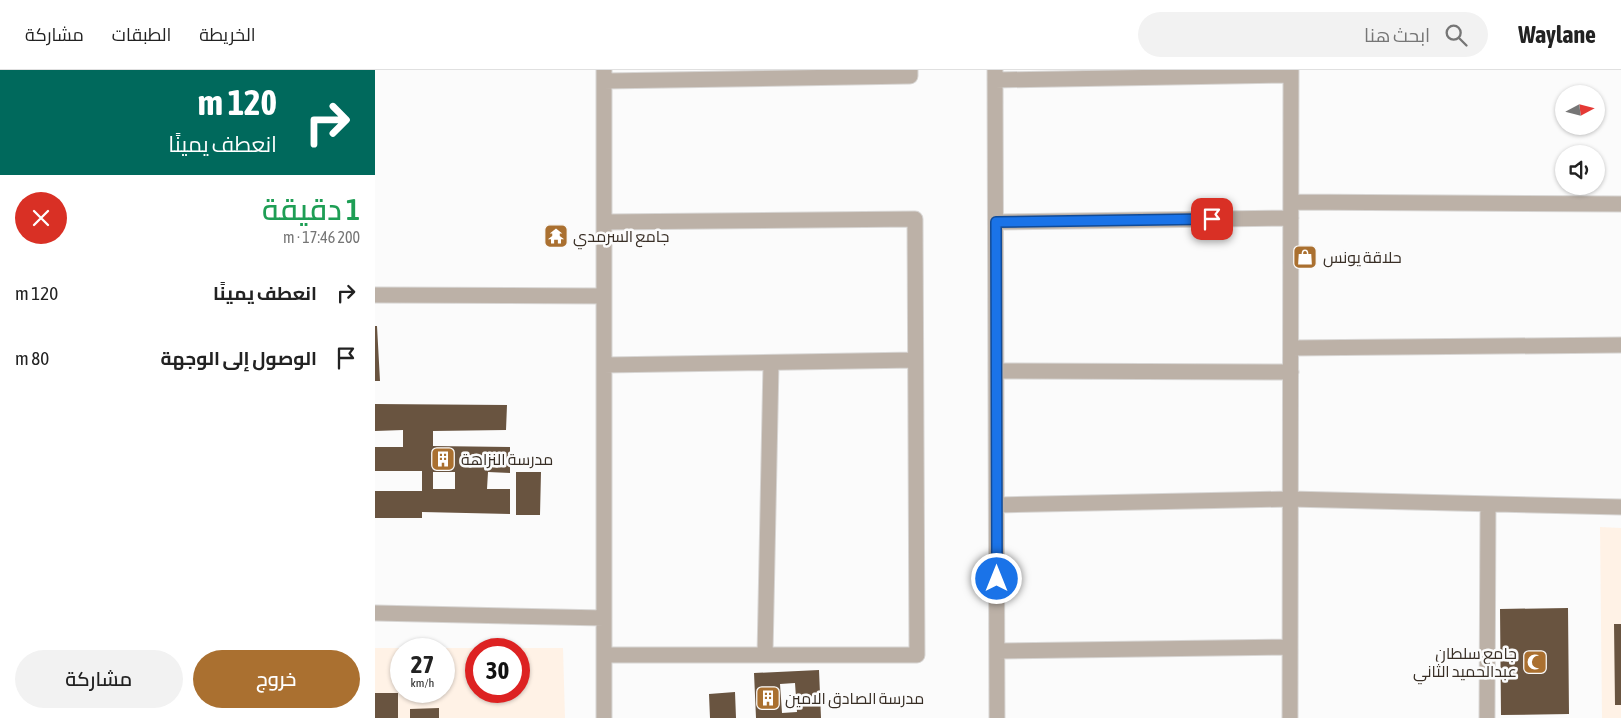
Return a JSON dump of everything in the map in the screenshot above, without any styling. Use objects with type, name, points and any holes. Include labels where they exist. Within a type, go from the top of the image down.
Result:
[{"type":"street","points":[[604,718],[604,76],[909,76],[909,70]]},
{"type":"street","points":[[997,718],[995,75],[1291,72],[1290,718]]},
{"type":"street","points":[[1291,202],[1621,204]]},
{"type":"street","points":[[996,222],[1291,218]]},
{"type":"street","points":[[604,222],[915,219],[917,655],[604,655]]},
{"type":"street","points":[[375,295],[604,296]]},
{"type":"street","points":[[1291,348],[1621,345]]},
{"type":"street","points":[[604,365],[915,360]]},
{"type":"street","points":[[765,655],[771,363]]},
{"type":"street","points":[[996,371],[1291,372]]},
{"type":"street","points":[[997,505],[1290,499],[1621,507]]},
{"type":"street","points":[[1487,718],[1488,504]]},
{"type":"street","points":[[375,613],[604,618]]},
{"type":"street","points":[[997,651],[1290,647]]},
{"type":"shaded area","points":[[1600,527],[1621,528],[1621,718],[1602,718]]},
{"type":"shaded area","points":[[375,648],[390,648],[390,703],[455,703],[455,648],[465,648],[465,703],[530,703],[530,648],[563,648],[565,718],[375,718]]},
{"type":"building","points":[[375,326],[377,326],[380,381],[375,381]]},
{"type":"building","name":"مدرسة النزاهة","points":[[375,404],[507,405],[506,430],[433,431],[433,446],[510,447],[510,473],[488,472],[487,489],[510,489],[510,514],[422,512],[422,518],[375,518],[375,491],[422,491],[422,471],[375,471],[375,447],[403,447],[403,430],[375,431]],"holes":[[[433,472],[455,472],[455,489],[433,489]]]},
{"type":"building","points":[[516,472],[541,472],[540,515],[516,515]]},
{"type":"building","name":"جامع سلطان عبدالحميد الثاني","points":[[1568,608],[1569,714],[1501,715],[1500,609]]},
{"type":"building","points":[[1614,624],[1621,624],[1621,705],[1615,705]]},
{"type":"building","name":"مدرسة الصادق الامين","points":[[819,670],[821,718],[756,718],[754,673]],"holes":[[[795,683],[797,712],[782,713],[780,684]]]},
{"type":"building","points":[[735,692],[736,718],[710,718],[709,694]]},
{"type":"building","points":[[375,693],[390,693],[390,703],[398,703],[398,718],[375,718]]},
{"type":"building","points":[[439,708],[439,718],[410,718],[410,709]]},
{"type":"place","name":"جامع السرمدي","points":[[556,236]]},
{"type":"place","name":"حلاقة يونس","points":[[1305,257]]},
{"type":"place","name":"مدرسة النزاهة","points":[[443,459]]},
{"type":"place","name":"جامع سلطان عبدالحميد الثاني","points":[[1535,662]]},
{"type":"place","name":"مدرسة الصادق الامين","points":[[768,698]]},
{"type":"route","points":[[997,579],[996,222],[1212,219]]}]
